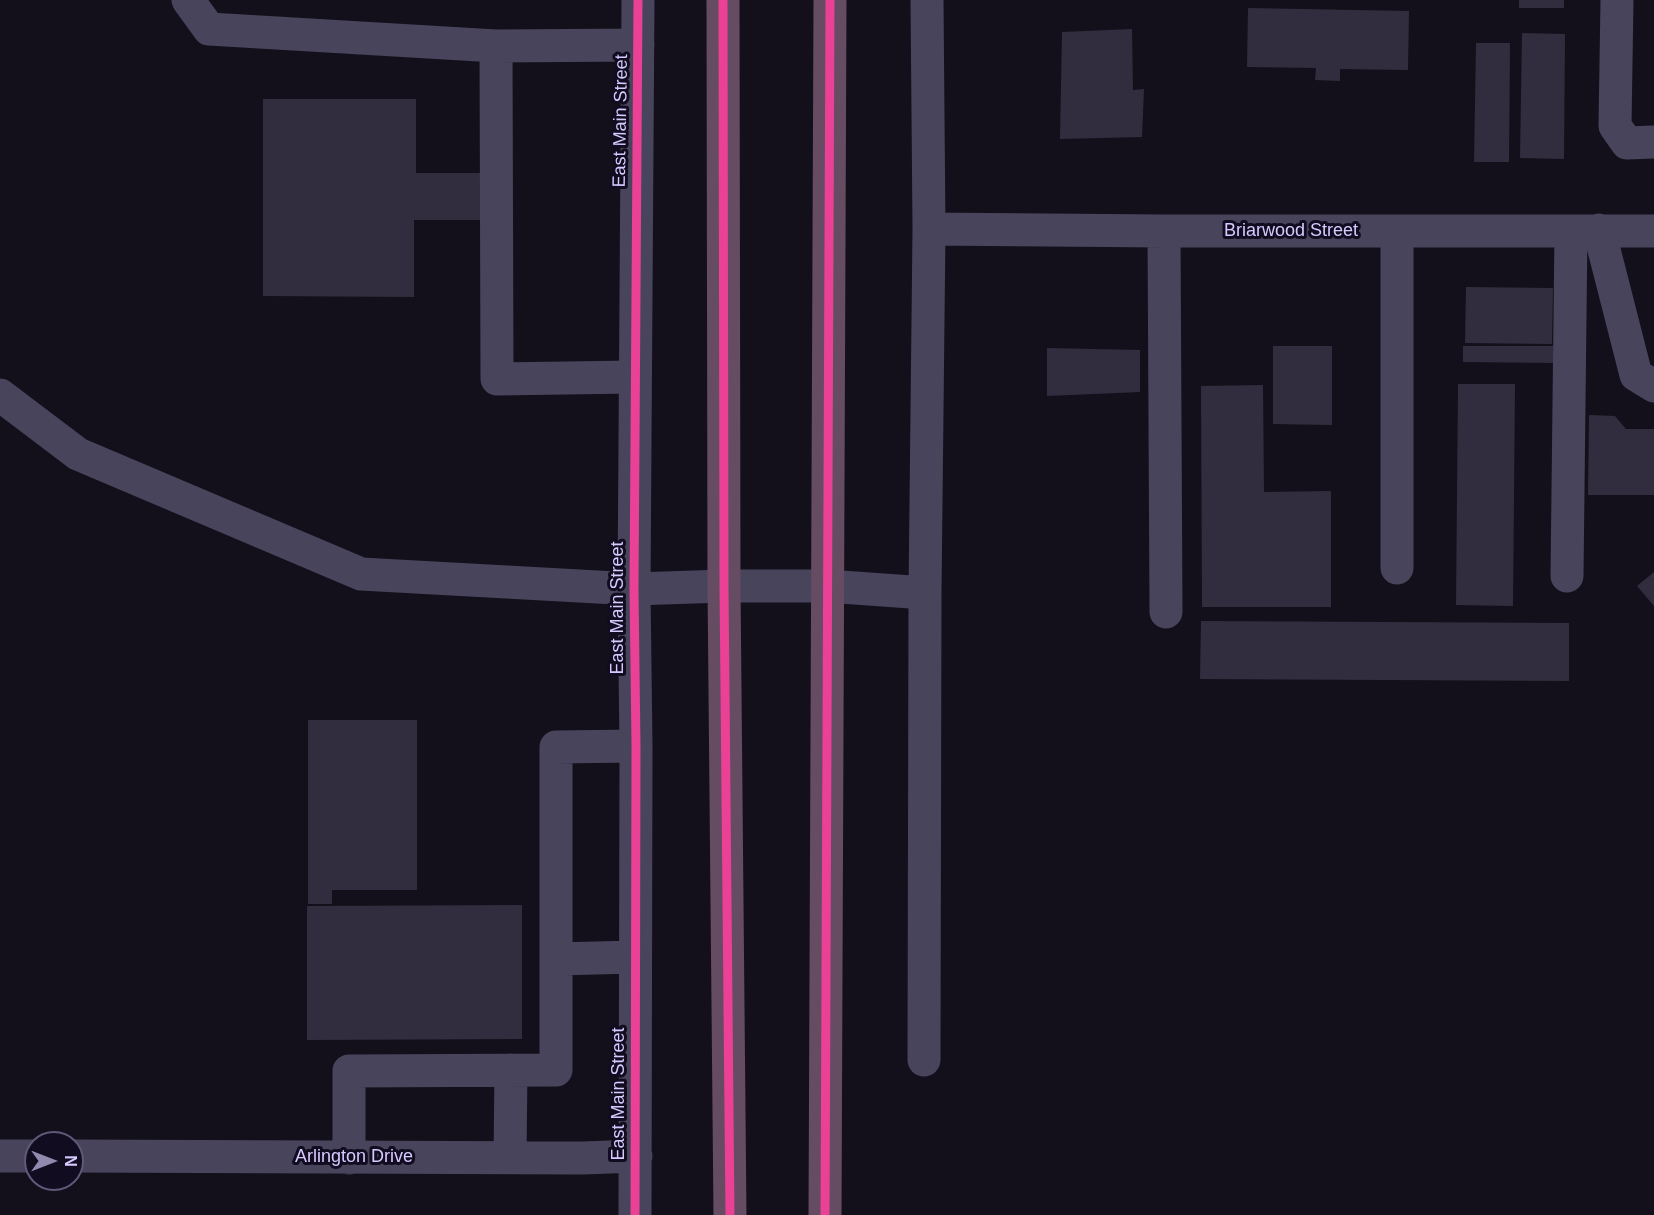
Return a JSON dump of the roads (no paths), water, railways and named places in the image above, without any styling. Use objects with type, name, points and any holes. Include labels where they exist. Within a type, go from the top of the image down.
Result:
[{"type":"highway","points":[[723,0],[724,586],[730,1215]]},
{"type":"highway","points":[[825,1215],[830,0]]},
{"type":"street","points":[[188,0],[209,28],[496,46],[638,45]]},
{"type":"street","name":"East Main Street","points":[[635,1215],[634,377],[638,0]]},
{"type":"street","points":[[924,1060],[925,593],[929,229],[927,0]]},
{"type":"street","points":[[1617,0],[1614,126],[1628,143],[1654,142]]},
{"type":"street","points":[[496,46],[497,379],[634,377]]},
{"type":"street","name":"Briarwood Street","points":[[929,229],[1654,231]]},
{"type":"street","points":[[1585,230],[1636,375],[1654,386]]},
{"type":"street","points":[[1567,576],[1585,230]]},
{"type":"street","points":[[1164,231],[1166,612]]},
{"type":"street","points":[[1397,231],[1397,568]]},
{"type":"street","points":[[0,395],[78,454],[361,574],[634,589],[827,586],[925,593]]},
{"type":"street","points":[[349,1158],[349,1071],[556,1070],[556,747],[636,746]]},
{"type":"street","points":[[556,959],[635,957]]},
{"type":"street","points":[[510,1157],[511,1070]]},
{"type":"street","points":[[0,1156],[24,1156]]},
{"type":"street","name":"Arlington Drive","points":[[84,1156],[583,1158],[636,1156]]}]
